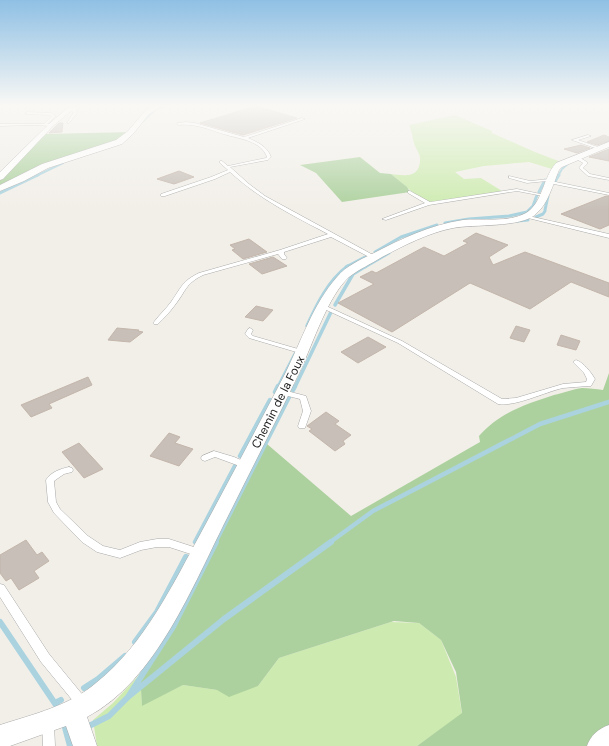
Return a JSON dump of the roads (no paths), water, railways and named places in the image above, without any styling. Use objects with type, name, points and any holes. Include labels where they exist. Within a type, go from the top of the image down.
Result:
[{"type":"street","points":[[0,177],[34,140]]},
{"type":"street","points":[[0,188],[22,179],[45,166],[121,140]]},
{"type":"street","points":[[526,216],[536,210],[555,170],[559,165],[597,147]]},
{"type":"street","name":"Chemin de la Foux","points":[[0,736],[47,722],[78,708],[104,692],[132,664],[173,605],[283,392],[324,307],[341,279],[349,272],[373,257],[408,239],[462,223],[526,216]]},
{"type":"street","points":[[78,708],[85,746]]},
{"type":"street","points":[[599,746],[609,737]]},
{"type":"lane","points":[[163,195],[213,178],[234,165],[267,159],[269,157],[264,149],[248,140]]},
{"type":"lane","points":[[576,157],[586,163],[581,168],[589,174],[609,179]]},
{"type":"lane","points":[[221,162],[249,187],[263,196],[373,257]]},
{"type":"lane","points":[[510,177],[529,182],[543,179],[547,186]]},
{"type":"lane","points":[[384,219],[428,204],[547,186],[609,194]]},
{"type":"lane","points":[[410,192],[428,204]]},
{"type":"lane","points":[[526,216],[609,236]]},
{"type":"lane","points":[[156,323],[173,304],[184,286],[191,279],[201,274],[232,264],[282,251],[331,235]]},
{"type":"lane","points":[[282,251],[281,254],[284,258]]},
{"type":"lane","points":[[324,307],[400,342],[501,402],[516,400],[563,386],[588,384],[591,378],[576,362]]},
{"type":"lane","points":[[250,330],[248,334],[251,337],[303,352]]},
{"type":"lane","points":[[283,392],[303,398],[307,411],[302,426]]},
{"type":"lane","points":[[205,458],[214,454],[245,465]]},
{"type":"lane","points":[[69,470],[61,472],[50,480],[52,502],[57,511],[85,539],[100,549],[120,554],[140,546],[169,543],[200,553]]},
{"type":"lane","points":[[0,588],[78,708]]},
{"type":"lane","points":[[47,722],[49,746]]},
{"type":"waterway","points":[[36,176],[63,163]]},
{"type":"waterway","points":[[558,176],[562,169],[569,163]]},
{"type":"waterway","points":[[0,193],[38,175]]},
{"type":"waterway","points":[[554,183],[559,175]]},
{"type":"waterway","points":[[539,192],[545,180]]},
{"type":"waterway","points":[[445,223],[469,219],[509,216],[527,212],[533,206],[537,195]]},
{"type":"waterway","points":[[545,210],[548,196]]},
{"type":"waterway","points":[[536,217],[543,214],[545,211]]},
{"type":"waterway","points":[[517,221],[528,220]]},
{"type":"waterway","points":[[375,252],[401,237],[437,225]]},
{"type":"waterway","points":[[365,267],[389,253]]},
{"type":"waterway","points":[[346,267],[365,257]]},
{"type":"waterway","points":[[307,326],[319,301],[329,286],[348,266]]},
{"type":"waterway","points":[[335,305],[353,274],[366,266]]},
{"type":"waterway","points":[[295,387],[331,312]]},
{"type":"waterway","points":[[278,387],[295,354]]},
{"type":"waterway","points":[[275,392],[278,386]]},
{"type":"waterway","points":[[293,390],[295,386]]},
{"type":"waterway","points":[[215,543],[289,397]]},
{"type":"waterway","points":[[240,456],[270,400]]},
{"type":"waterway","points":[[329,543],[373,511],[540,424],[609,402]]},
{"type":"waterway","points":[[195,542],[235,466]]},
{"type":"waterway","points":[[128,697],[173,627],[216,542]]},
{"type":"waterway","points":[[128,697],[224,619],[331,542]]},
{"type":"waterway","points":[[135,642],[157,612],[186,557]]},
{"type":"waterway","points":[[0,622],[56,705]]},
{"type":"waterway","points":[[84,688],[98,679],[125,656]]},
{"type":"waterway","points":[[89,726],[109,716],[128,697]]},
{"type":"waterway","points":[[55,703],[61,700]]},
{"type":"waterway","points":[[64,724],[70,746]]}]
